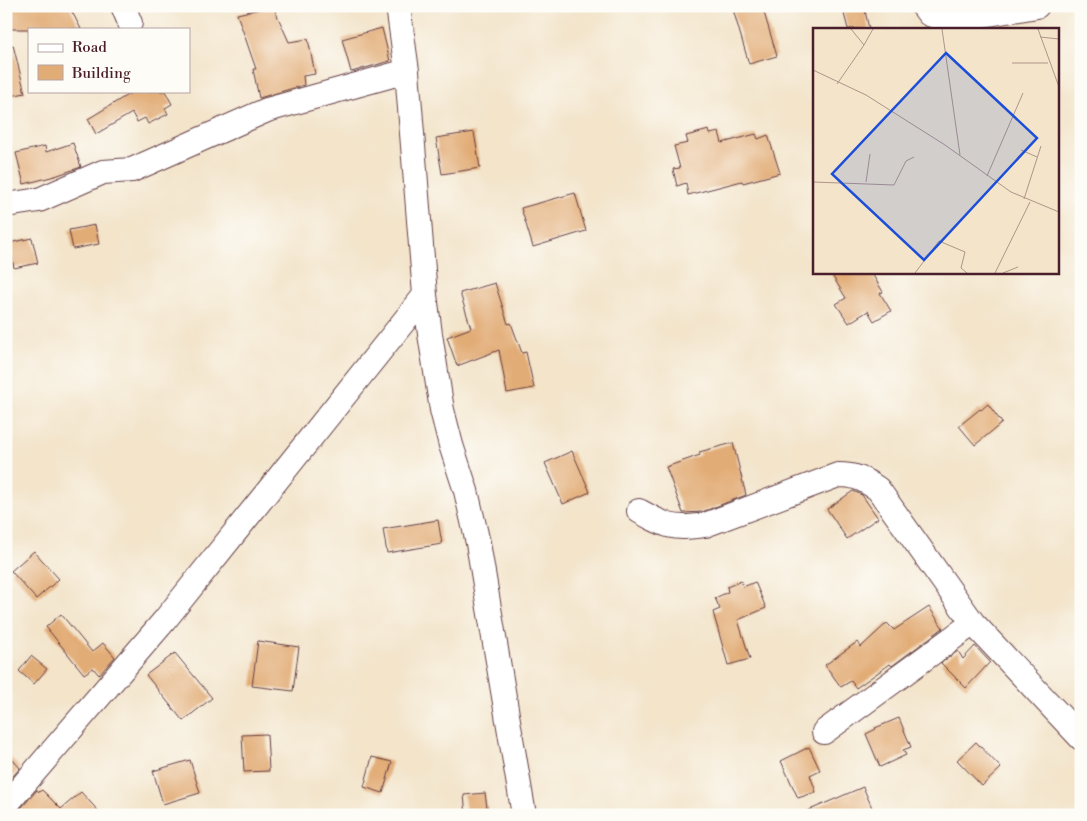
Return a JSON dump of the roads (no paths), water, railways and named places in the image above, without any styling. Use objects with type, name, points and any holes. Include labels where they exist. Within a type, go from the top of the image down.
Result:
[{"type":"street","points":[[398,6],[407,71],[425,295],[442,410],[466,491],[478,543],[524,815]]},
{"type":"street","points":[[923,6],[929,14],[943,19],[959,19],[1036,6]]},
{"type":"street","points":[[6,204],[39,200],[103,172],[132,170],[267,110],[407,71]]},
{"type":"street","points":[[6,805],[164,622],[425,295]]},
{"type":"street","points":[[638,511],[664,525],[677,528],[705,525],[838,475],[851,475],[863,479],[878,490],[973,623],[1081,738]]},
{"type":"street","points":[[824,732],[973,623]]}]
